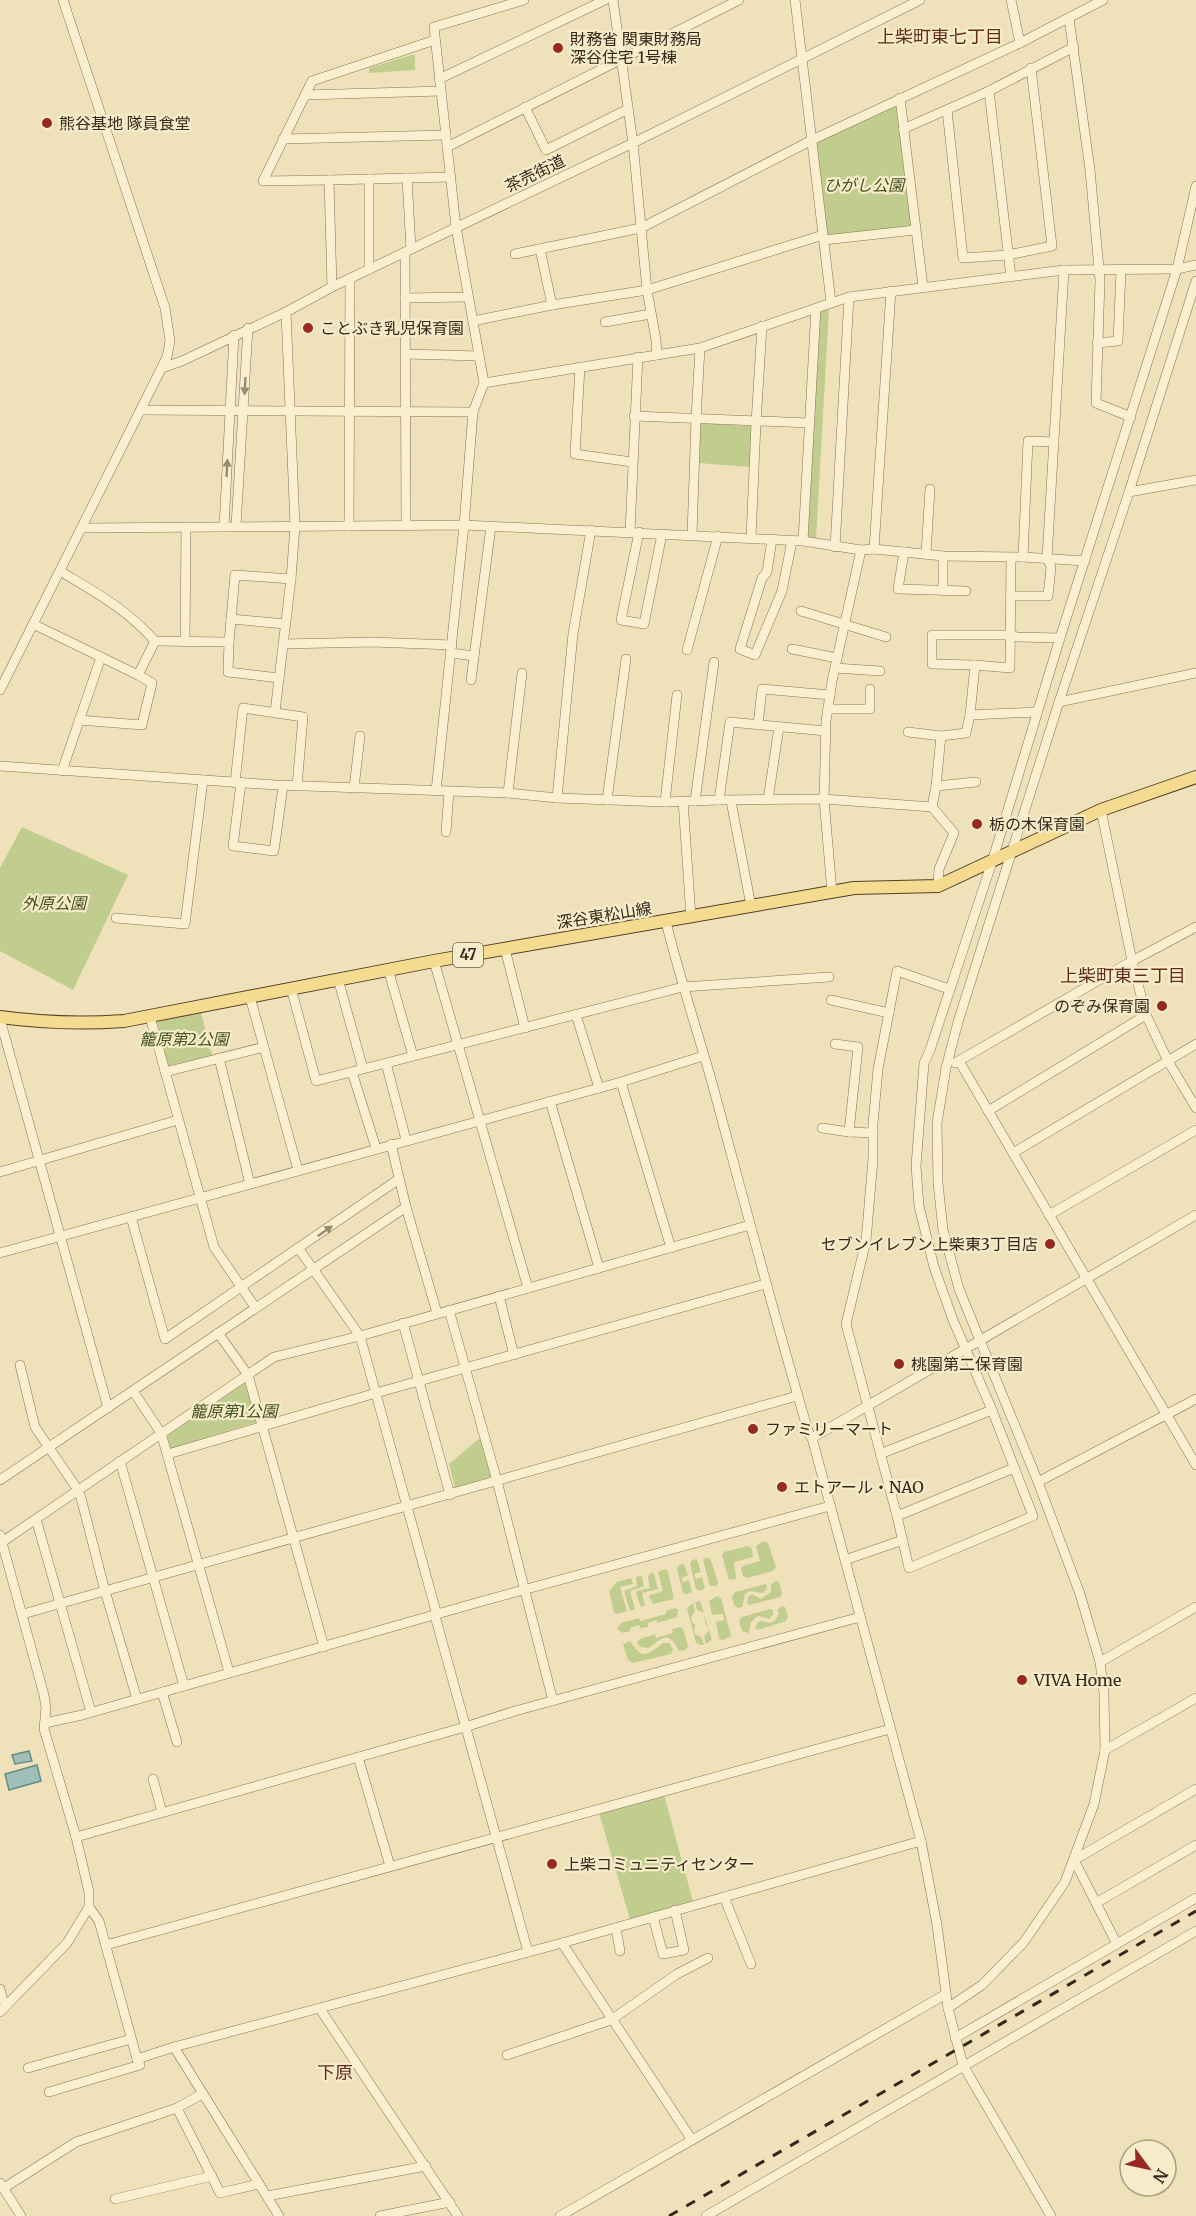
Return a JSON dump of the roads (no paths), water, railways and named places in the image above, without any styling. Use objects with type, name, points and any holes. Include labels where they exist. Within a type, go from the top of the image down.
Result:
[{"type":"main road","name":"深谷東松山線","points":[[0,1018],[75,1024],[124,1021],[388,969],[854,888],[938,886],[1101,810],[1196,777]]},
{"type":"street","points":[[0,690],[162,368],[170,341],[165,308],[63,0]]},
{"type":"street","points":[[436,791],[452,649],[473,412],[484,383],[456,227],[434,27],[524,0]]},
{"type":"street","points":[[439,79],[605,0]]},
{"type":"street","points":[[613,0],[633,143],[647,290],[657,355]]},
{"type":"street","points":[[447,147],[739,0]]},
{"type":"street","points":[[795,0],[831,302]]},
{"type":"street","name":"茶売街道","points":[[162,368],[182,361],[286,312],[350,278],[633,143],[920,0]]},
{"type":"street","points":[[1011,0],[1020,43]]},
{"type":"street","points":[[515,254],[641,228],[812,140],[1020,43],[1103,0]]},
{"type":"street","points":[[1069,18],[1089,170],[1100,280],[1096,403],[1131,417]]},
{"type":"street","points":[[435,40],[312,81],[262,181],[451,177]]},
{"type":"street","points":[[903,129],[989,90],[1074,47]]},
{"type":"street","points":[[947,110],[963,258],[1008,255],[1052,246],[1031,68]]},
{"type":"street","points":[[989,90],[1011,278]]},
{"type":"street","points":[[305,96],[441,91]]},
{"type":"street","points":[[900,98],[923,287]]},
{"type":"street","points":[[525,107],[546,150],[628,109]]},
{"type":"street","points":[[283,139],[446,135]]},
{"type":"street","points":[[406,526],[407,178]]},
{"type":"street","points":[[369,179],[369,269]]},
{"type":"street","points":[[329,180],[332,287]]},
{"type":"street","points":[[950,989],[897,970],[878,1069],[866,1240],[846,1324],[909,1568],[1033,1516],[992,1410],[964,1349],[934,1267],[919,1206],[916,1166],[924,1063],[950,989],[992,862],[1060,638],[1177,270],[1196,186]]},
{"type":"street","points":[[472,321],[552,305],[647,290],[824,238],[915,230]]},
{"type":"street","points":[[540,249],[552,305]]},
{"type":"street","points":[[484,383],[700,348],[849,297],[1064,270],[1177,270],[1196,265]]},
{"type":"street","points":[[1011,596],[1048,596],[1051,567],[1047,558],[1064,270]]},
{"type":"street","points":[[1097,343],[1118,342],[1121,270]]},
{"type":"street","points":[[349,526],[350,278]]},
{"type":"street","points":[[948,2008],[982,1985],[1024,1942],[1065,1882],[1094,1804],[1105,1750],[1104,1694],[1100,1662],[1080,1594],[1038,1482],[959,1289],[943,1230],[938,1183],[937,1123],[946,1068],[958,1022],[1010,853],[1196,281]]},
{"type":"street","points":[[874,549],[891,291]]},
{"type":"street","points":[[405,298],[468,297]]},
{"type":"street","points":[[835,547],[849,297]]},
{"type":"street","points":[[803,541],[816,308]]},
{"type":"street","points":[[274,712],[291,579],[295,526],[286,312]]},
{"type":"street","points":[[605,322],[651,314]]},
{"type":"street","points":[[752,538],[762,326]]},
{"type":"street","points":[[236,526],[248,328]]},
{"type":"street","points":[[224,527],[234,335]]},
{"type":"street","points":[[692,535],[700,348]]},
{"type":"street","points":[[405,354],[479,356]]},
{"type":"street","points":[[638,357],[632,462],[634,532],[621,620],[644,624],[662,534]]},
{"type":"street","points":[[580,367],[575,454],[632,462]]},
{"type":"street","points":[[141,410],[473,412]]},
{"type":"street","points":[[634,416],[756,423],[809,423]]},
{"type":"street","points":[[1023,556],[1028,441],[1054,442]]},
{"type":"street","points":[[1129,492],[1196,480]]},
{"type":"street","points":[[926,554],[930,489]]},
{"type":"street","points":[[82,528],[464,525],[792,540],[861,550],[874,549],[943,556],[1011,558],[1023,556],[1085,561]]},
{"type":"street","points":[[471,680],[491,526]]},
{"type":"street","points":[[184,642],[186,527]]},
{"type":"street","points":[[557,798],[573,634],[591,530]]},
{"type":"street","points":[[687,650],[718,536]]},
{"type":"street","points":[[772,539],[767,572],[762,578],[740,649],[755,655],[782,591],[792,540]]},
{"type":"street","points":[[832,892],[824,799],[826,731],[836,663],[861,550]]},
{"type":"street","points":[[904,552],[898,590],[966,591]]},
{"type":"street","points":[[943,556],[943,591]]},
{"type":"street","points":[[1011,558],[1011,596],[1010,635],[1010,668],[932,664],[932,635],[1010,635],[1060,638]]},
{"type":"street","points":[[60,572],[111,601],[136,620],[155,641],[229,642]]},
{"type":"street","points":[[279,678],[228,672],[235,575],[291,579]]},
{"type":"street","points":[[801,611],[886,637]]},
{"type":"street","points":[[231,619],[285,624]]},
{"type":"street","points":[[33,624],[152,683],[142,725],[80,720]]},
{"type":"street","points":[[138,675],[155,641]]},
{"type":"street","points":[[283,644],[372,642],[452,649],[474,656]]},
{"type":"street","points":[[792,649],[836,663],[880,671]]},
{"type":"street","points":[[62,771],[101,657]]},
{"type":"street","points":[[607,800],[626,659]]},
{"type":"street","points":[[695,801],[714,662]]},
{"type":"street","points":[[908,732],[941,735],[966,733],[975,665]]},
{"type":"street","points":[[508,793],[522,673]]},
{"type":"street","points":[[1059,702],[1196,673]]},
{"type":"street","points":[[828,709],[870,709],[870,688]]},
{"type":"street","points":[[758,725],[762,689],[830,695]]},
{"type":"street","points":[[665,802],[677,695]]},
{"type":"street","points":[[283,786],[274,851],[233,846],[243,708],[303,717],[297,786]]},
{"type":"street","points":[[970,715],[1037,712]]},
{"type":"street","points":[[719,800],[730,722],[826,731]]},
{"type":"street","points":[[768,800],[778,727]]},
{"type":"street","points":[[932,807],[941,735]]},
{"type":"street","points":[[354,788],[360,736]]},
{"type":"street","points":[[0,766],[283,786],[508,793],[557,798],[665,802],[824,799],[932,807],[954,833],[939,869],[938,886]]},
{"type":"street","points":[[116,918],[185,924],[203,780]]},
{"type":"street","points":[[936,786],[976,782]]},
{"type":"street","points":[[446,832],[450,792]]},
{"type":"street","points":[[683,801],[691,917]]},
{"type":"street","points":[[731,801],[751,906]]},
{"type":"street","points":[[1101,810],[1132,960],[1146,1015],[1168,1061],[1196,1108]]},
{"type":"street","points":[[666,922],[765,1284],[797,1396],[812,1438],[921,1841],[937,1924],[948,2008],[963,2066],[1051,2216]]},
{"type":"street","points":[[946,1068],[1132,960],[1196,928]]},
{"type":"street","points":[[504,949],[525,1028]]},
{"type":"street","points":[[434,961],[528,1288]]},
{"type":"street","points":[[388,969],[412,1056]]},
{"type":"street","points":[[291,988],[316,1082],[682,987],[829,977]]},
{"type":"street","points":[[338,979],[363,1069]]},
{"type":"street","points":[[250,997],[298,1170]]},
{"type":"street","points":[[831,1000],[889,1013]]},
{"type":"street","points":[[576,1015],[599,1088]]},
{"type":"street","points":[[988,1110],[1146,1015]]},
{"type":"street","points":[[150,1017],[214,1247],[255,1307]]},
{"type":"street","points":[[0,1018],[108,1408]]},
{"type":"street","points":[[836,1044],[858,1047],[849,1132]]},
{"type":"street","points":[[1013,1153],[1196,1044]]},
{"type":"street","points":[[165,1072],[264,1047]]},
{"type":"street","points":[[0,1253],[621,1082],[703,1056]]},
{"type":"street","points":[[219,1058],[250,1184]]},
{"type":"street","points":[[958,1061],[1196,1465]]},
{"type":"street","points":[[386,1063],[406,1140]]},
{"type":"street","points":[[352,1072],[376,1148]]},
{"type":"street","points":[[621,1082],[671,1248]]},
{"type":"street","points":[[550,1101],[599,1268]]},
{"type":"street","points":[[0,1172],[178,1120]]},
{"type":"street","points":[[822,1128],[873,1133]]},
{"type":"street","points":[[1049,1215],[1196,1130]]},
{"type":"street","points":[[390,1144],[437,1313]]},
{"type":"street","points":[[131,1217],[165,1340],[399,1179]]},
{"type":"street","points":[[0,1480],[406,1207]]},
{"type":"street","points":[[812,1438],[1196,1215]]},
{"type":"street","points":[[0,2012],[4,2002],[66,1943],[89,1907],[89,1892],[76,1837],[44,1729],[46,1708],[44,1695],[1,1538],[36,1519],[274,1357],[360,1336],[750,1225]]},
{"type":"street","points":[[299,1249],[360,1336],[528,1952]]},
{"type":"street","points":[[168,1454],[765,1284]]},
{"type":"street","points":[[499,1296],[514,1355]]},
{"type":"street","points":[[449,1310],[553,1701]]},
{"type":"street","points":[[403,1323],[450,1495]]},
{"type":"street","points":[[218,1333],[248,1375],[324,1647]]},
{"type":"street","points":[[20,1365],[35,1427],[78,1490],[137,1699]]},
{"type":"street","points":[[133,1391],[161,1433],[229,1672]]},
{"type":"street","points":[[22,1614],[797,1396]]},
{"type":"street","points":[[1038,1482],[1196,1399]]},
{"type":"street","points":[[880,1454],[992,1410]]},
{"type":"street","points":[[120,1461],[184,1686]]},
{"type":"street","points":[[897,1516],[1014,1468]]},
{"type":"street","points":[[45,1723],[830,1506]]},
{"type":"street","points":[[36,1519],[91,1712]]},
{"type":"street","points":[[845,1560],[903,1540]]},
{"type":"street","points":[[0,1576],[11,1573]]},
{"type":"street","points":[[1100,1662],[1196,1607]]},
{"type":"street","points":[[76,1837],[553,1701],[860,1617]]},
{"type":"street","points":[[162,1692],[177,1743]]},
{"type":"street","points":[[1105,1750],[1196,1698]]},
{"type":"street","points":[[105,1945],[890,1729]]},
{"type":"street","points":[[358,1757],[390,1866]]},
{"type":"street","points":[[153,1779],[162,1812]]},
{"type":"street","points":[[1074,1860],[1196,1789]]},
{"type":"street","points":[[137,2059],[174,2047],[616,1928],[921,1841]]},
{"type":"street","points":[[1095,1903],[1196,1845]]},
{"type":"street","points":[[1074,1860],[1117,1944]]},
{"type":"street","points":[[724,1897],[751,1964]]},
{"type":"street","points":[[955,2038],[1196,1898]]},
{"type":"street","points":[[49,2092],[140,2065],[99,1922],[89,1907]]},
{"type":"street","points":[[653,1917],[663,1954],[684,1950],[675,1911]]},
{"type":"street","points":[[616,1928],[620,1951]]},
{"type":"street","points":[[706,2216],[1196,1931]]},
{"type":"street","points":[[562,1943],[692,2140]]},
{"type":"street","points":[[507,2055],[611,2020],[677,1974],[708,1958]]},
{"type":"street","points":[[0,1989],[4,2002]]},
{"type":"street","points":[[560,2216],[946,1994]]},
{"type":"street","points":[[320,2009],[459,2216]]},
{"type":"street","points":[[28,2068],[131,2038]]},
{"type":"street","points":[[174,2047],[279,2216]]},
{"type":"street","points":[[21,2216],[2,2185],[76,2142],[177,2108],[202,2094]]},
{"type":"street","points":[[177,2108],[220,2193],[259,2184]]},
{"type":"street","points":[[267,2196],[426,2166]]},
{"type":"street","points":[[115,2199],[212,2176]]},
{"type":"street","points":[[380,2216],[450,2202]]},
{"type":"water","points":[[29,1751],[32,1761],[15,1764],[12,1755]]},
{"type":"water","points":[[37,1765],[41,1781],[9,1790],[5,1774]]},
{"type":"railway","points":[[669,2216],[1196,1911]]},
{"type":"place","name":"財務省 関東財務局 深谷住宅 1号棟","points":[[558,48]]},
{"type":"place","name":"熊谷基地 隊員食堂","points":[[47,123]]},
{"type":"place","name":"ことぶき乳児保育園","points":[[308,328]]},
{"type":"place","name":"栃の木保育園","points":[[977,824]]},
{"type":"place","name":"のぞみ保育園","points":[[1162,1006]]},
{"type":"place","name":"セブンイレブン上柴東3丁目店","points":[[1050,1244]]},
{"type":"place","name":"桃園第二保育園","points":[[899,1364]]},
{"type":"place","name":"ファミリーマート","points":[[753,1429]]},
{"type":"place","name":"エトアール・NAO","points":[[782,1487]]},
{"type":"place","name":"VIVA Home","points":[[1022,1680]]},
{"type":"place","name":"上柴コミュニティセンター","points":[[552,1864]]},
{"type":"district","name":"上柴町東七丁目","points":[[940,37]]},
{"type":"district","name":"上柴町東三丁目","points":[[1123,976]]},
{"type":"district","name":"下原","points":[[335,2073]]},
{"type":"park label","name":"ひがし公園","points":[[864,185]]},
{"type":"park label","name":"外原公園","points":[[54,903]]},
{"type":"park label","name":"籠原第2公園","points":[[184,1039]]},
{"type":"park label","name":"籠原第1公園","points":[[234,1411]]}]
